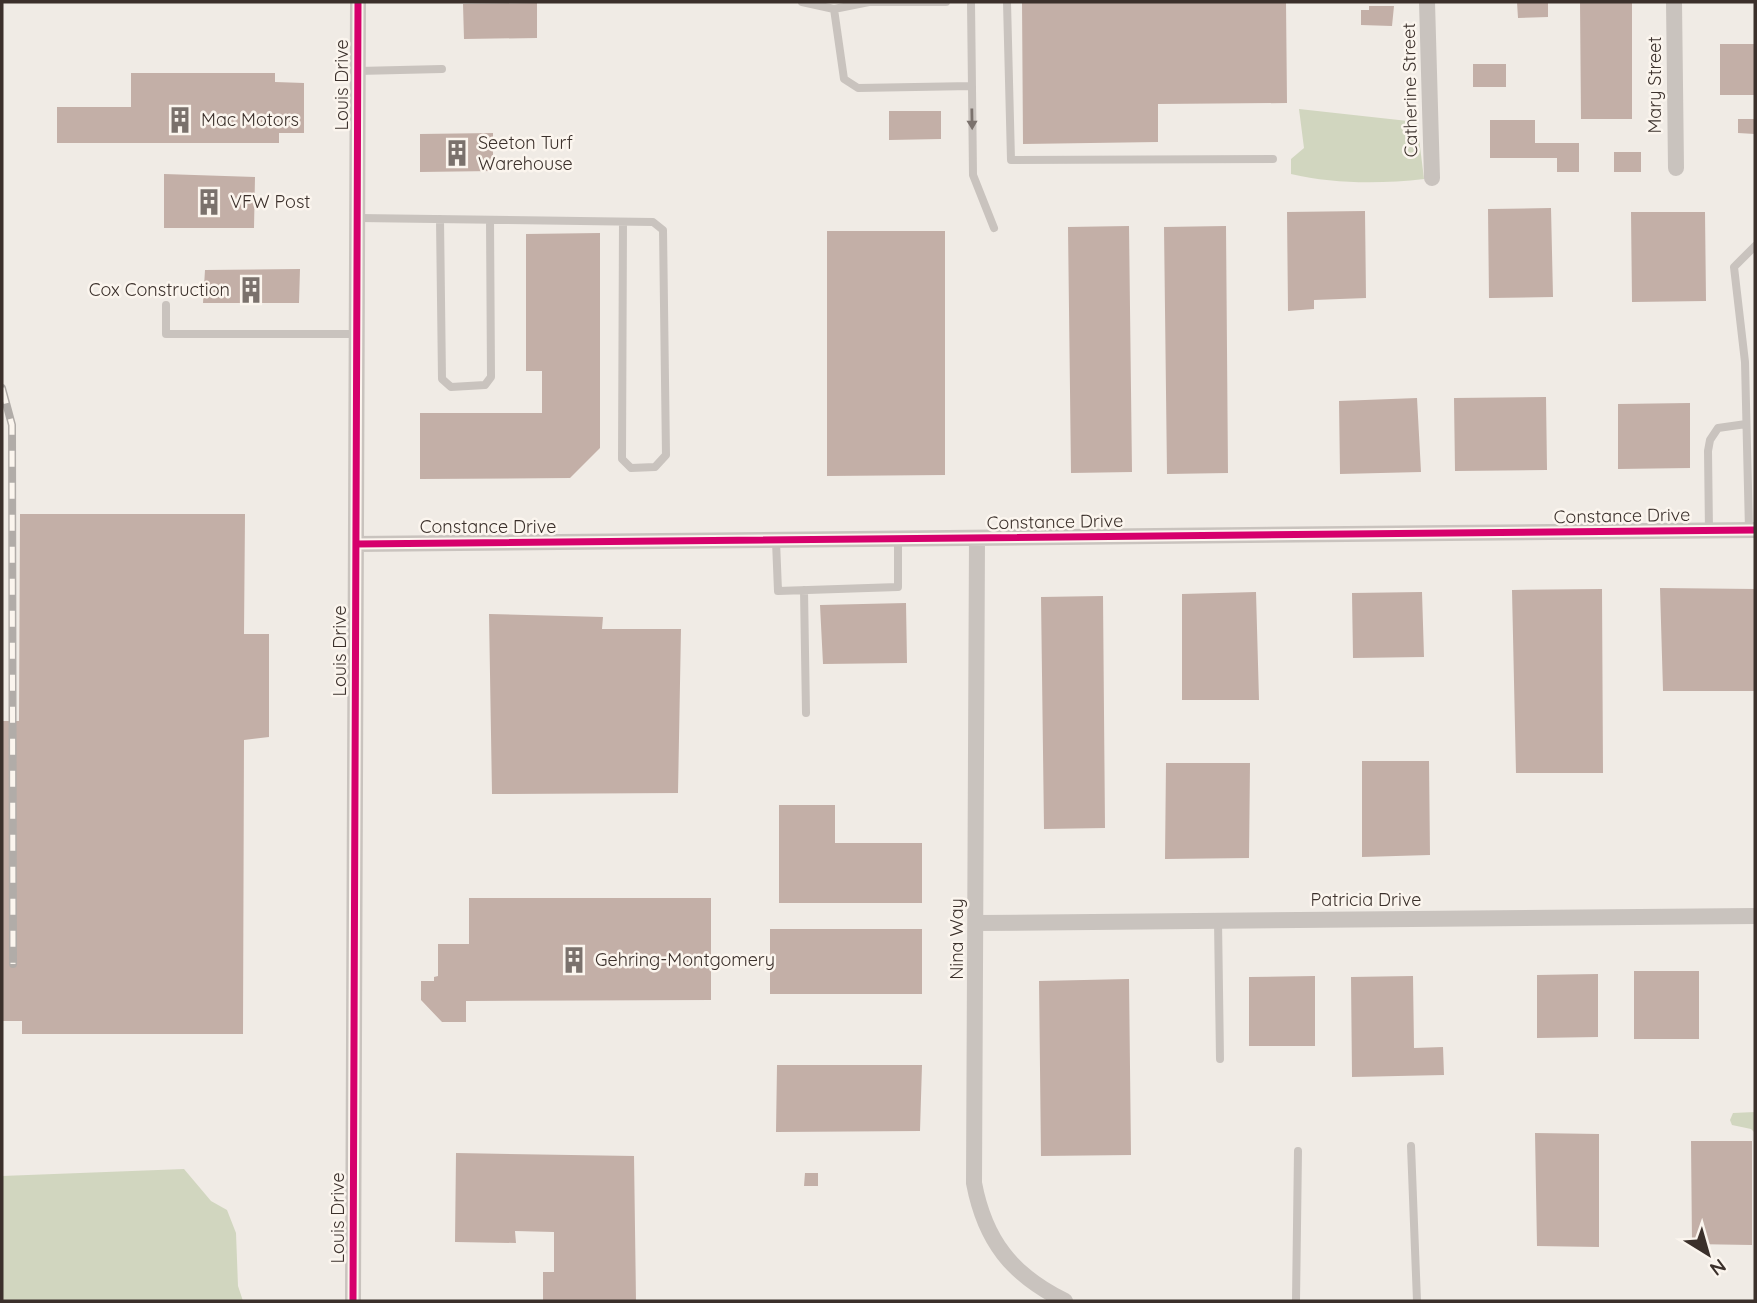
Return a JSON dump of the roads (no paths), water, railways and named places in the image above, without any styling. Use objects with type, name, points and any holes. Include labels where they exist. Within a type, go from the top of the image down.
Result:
[{"type":"street","name":"Louis Drive","points":[[353,1301],[358,2]]},
{"type":"street","name":"Catherine Street","points":[[1427,2],[1432,178]]},
{"type":"street","name":"Mary Street","points":[[1674,2],[1676,168]]},
{"type":"street","name":"Constance Drive","points":[[356,544],[1752,530]]},
{"type":"street","name":"Nina Way","points":[[977,538],[974,1183],[985,1224],[1005,1257],[1032,1283],[1065,1301]]},
{"type":"street","name":"Patricia Drive","points":[[977,923],[1755,916]]},
{"type":"lane","points":[[802,2],[834,9],[869,2],[946,2]]},
{"type":"lane","points":[[971,2],[973,175],[994,228]]},
{"type":"lane","points":[[1007,2],[1011,160],[1273,159]]},
{"type":"lane","points":[[834,9],[844,79],[858,88],[972,86]]},
{"type":"lane","points":[[358,71],[442,69]]},
{"type":"lane","points":[[359,218],[653,222],[663,230],[666,456],[655,467],[631,468],[622,459],[623,222]]},
{"type":"lane","points":[[440,219],[442,379],[451,387],[485,385],[491,377],[490,220]]},
{"type":"lane","points":[[1752,530],[1745,362],[1734,267],[1755,246]]},
{"type":"lane","points":[[166,304],[166,334],[358,334]]},
{"type":"lane","points":[[1709,530],[1710,440],[1718,428],[1746,424]]},
{"type":"lane","points":[[776,541],[778,591],[898,587],[898,539]]},
{"type":"lane","points":[[804,590],[806,713]]},
{"type":"lane","points":[[1218,921],[1220,1059]]},
{"type":"lane","points":[[1411,1146],[1417,1301]]},
{"type":"lane","points":[[1296,1301],[1298,1151]]},
{"type":"railway","points":[[2,388],[12,425],[13,964]]},
{"type":"place","name":"Mac Motors","points":[[180,120]]},
{"type":"place","name":"Seeton Turf Warehouse","points":[[457,153]]},
{"type":"place","name":"VFW Post","points":[[209,202]]},
{"type":"place","name":"Cox Construction","points":[[251,290]]},
{"type":"place","name":"Gehring-Montgomery","points":[[574,960]]}]
